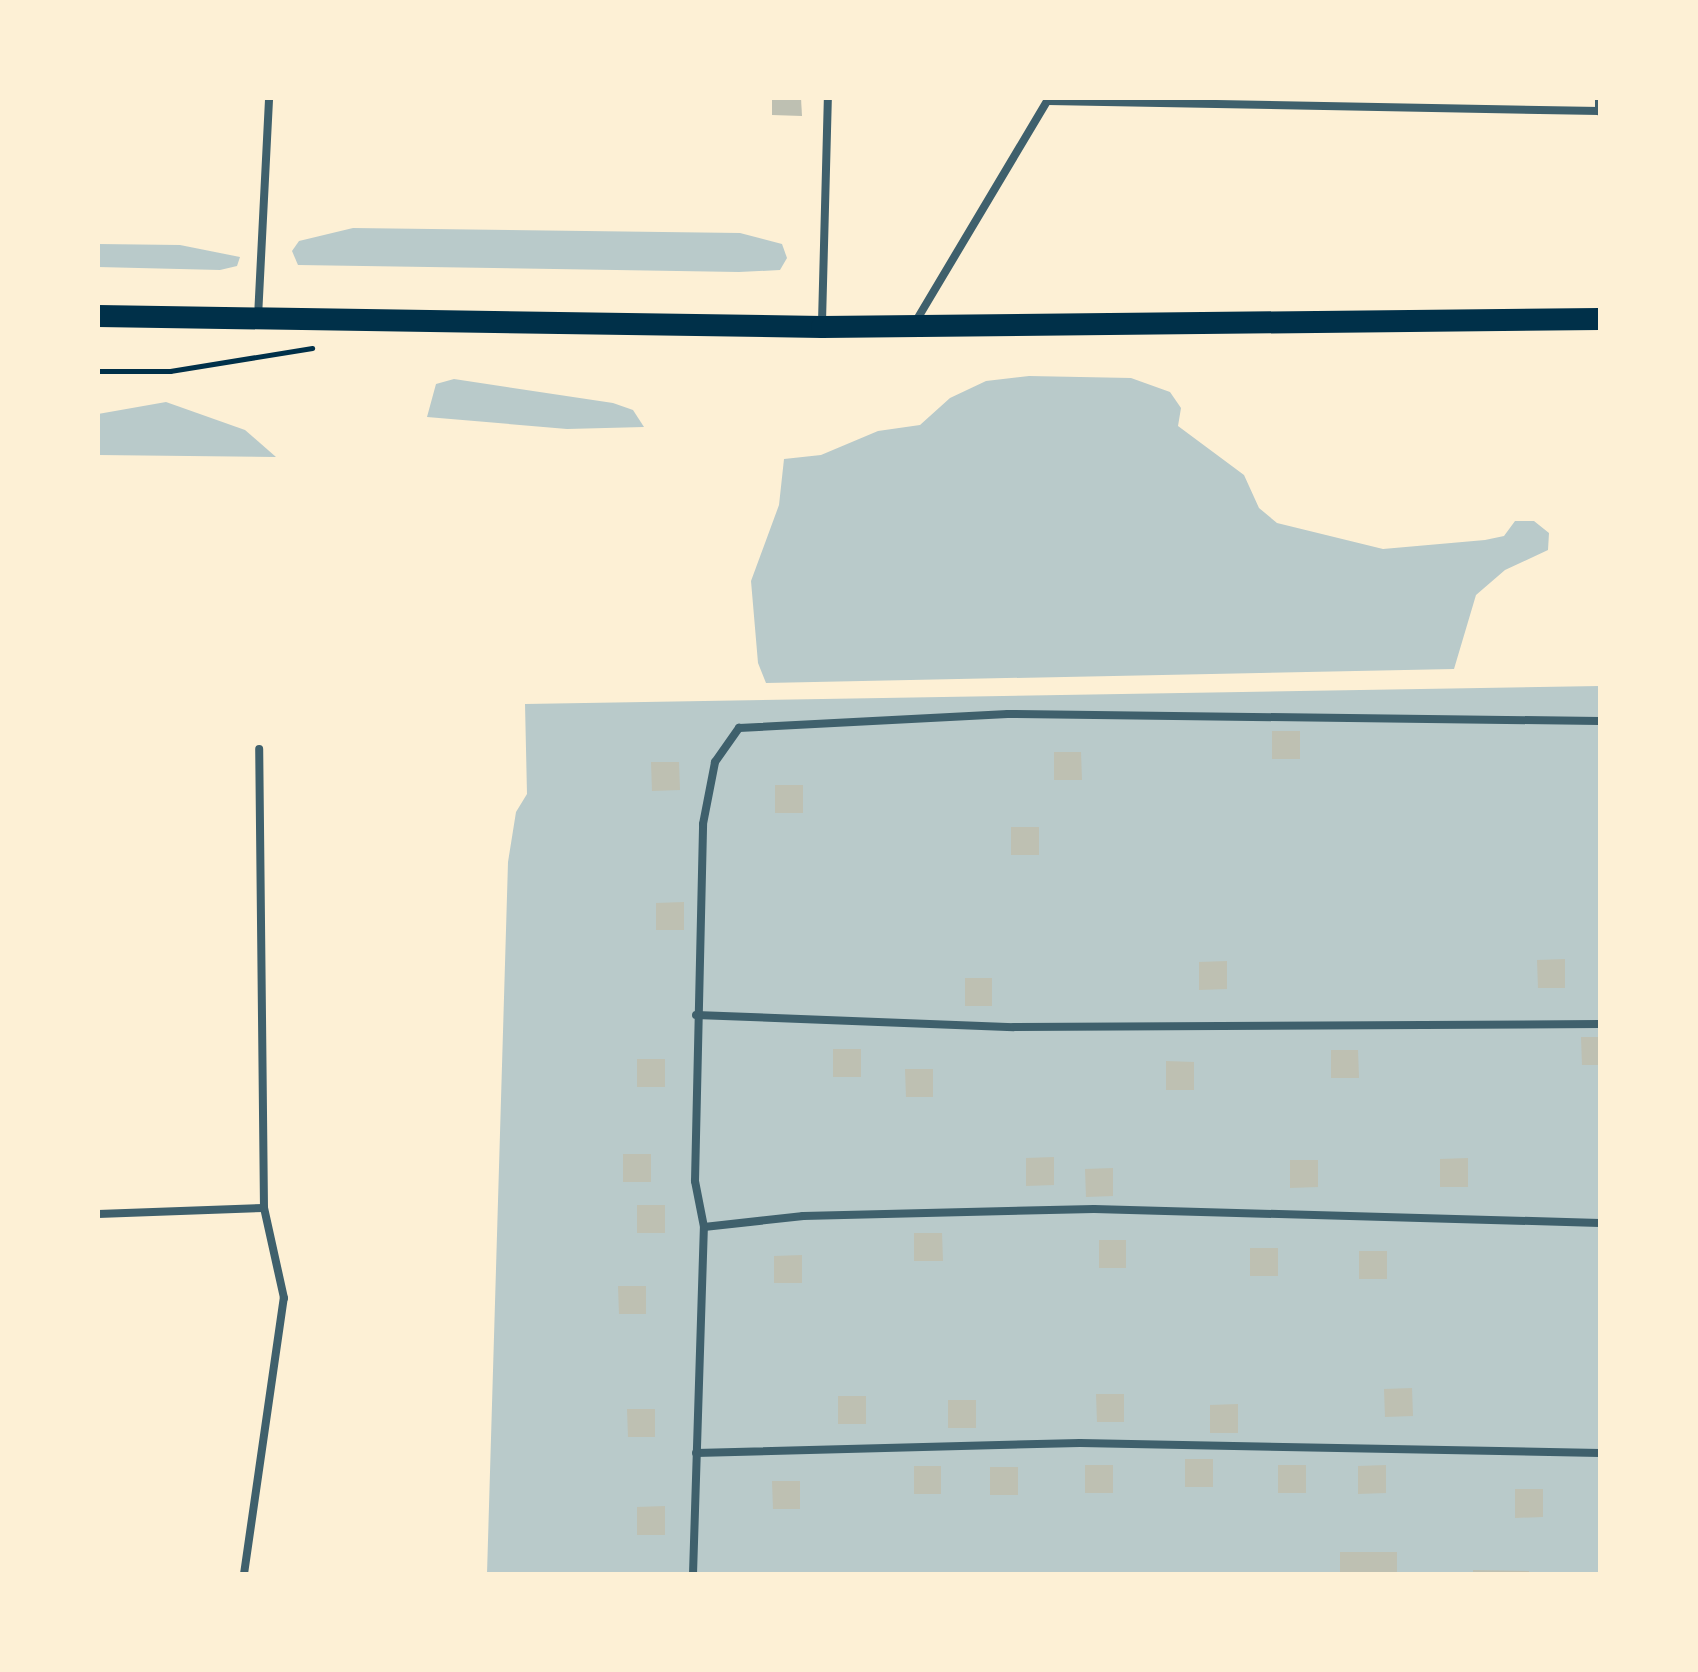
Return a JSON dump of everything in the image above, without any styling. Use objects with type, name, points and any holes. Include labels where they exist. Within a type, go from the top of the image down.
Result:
[{"type":"main road","points":[[98,316],[822,327],[1600,318]]},
{"type":"street","points":[[1600,98],[1600,111]]},
{"type":"lane","points":[[258,321],[270,98]]},
{"type":"lane","points":[[822,327],[828,98]]},
{"type":"lane","points":[[914,325],[1049,99],[1600,111]]},
{"type":"lane","points":[[693,1574],[704,1227],[695,1181],[703,824],[715,762],[739,728],[1008,714],[1600,721]]},
{"type":"lane","points":[[244,1574],[284,1298],[264,1208],[259,749]]},
{"type":"lane","points":[[696,1015],[1014,1028],[1600,1024]]},
{"type":"lane","points":[[98,1214],[264,1208]]},
{"type":"lane","points":[[704,1227],[802,1216],[1094,1210],[1600,1222]]},
{"type":"lane","points":[[696,1453],[1080,1443],[1600,1453]]},
{"type":"path","points":[[98,370],[170,372],[317,348]]},
{"type":"shaded area","points":[[353,228],[740,233],[782,244],[787,258],[780,270],[739,272],[298,265],[292,251],[299,241]]},
{"type":"shaded area","points":[[98,244],[180,245],[240,257],[237,266],[220,270],[98,267]]},
{"type":"shaded area","points":[[1029,376],[1131,378],[1170,392],[1181,408],[1178,426],[1244,475],[1259,508],[1277,523],[1383,549],[1485,540],[1504,536],[1515,521],[1534,521],[1549,533],[1548,550],[1505,570],[1476,595],[1454,669],[766,683],[758,663],[751,581],[779,505],[784,459],[821,455],[878,431],[920,425],[950,398],[986,381]]},
{"type":"shaded area","points":[[454,379],[613,403],[633,410],[644,427],[567,429],[427,417],[436,384]]},
{"type":"shaded area","points":[[166,402],[245,430],[276,457],[98,455],[98,414]]},
{"type":"shaded area","points":[[1600,686],[1600,1574],[487,1574],[508,862],[516,812],[527,794],[525,704]]},
{"type":"building","points":[[772,98],[801,98],[802,116],[772,115]]},
{"type":"building","points":[[1272,731],[1300,731],[1300,759],[1272,759]]},
{"type":"building","points":[[1054,752],[1081,752],[1082,780],[1054,780]]},
{"type":"building","points":[[651,762],[679,762],[680,790],[652,791]]},
{"type":"building","points":[[775,785],[803,785],[803,813],[775,813]]},
{"type":"building","points":[[1011,827],[1039,827],[1039,855],[1011,855]]},
{"type":"building","points":[[684,902],[684,930],[656,930],[656,903]]},
{"type":"building","points":[[1565,959],[1565,988],[1538,988],[1537,960]]},
{"type":"building","points":[[1227,961],[1227,989],[1199,990],[1199,962]]},
{"type":"building","points":[[965,978],[992,978],[992,1006],[965,1006]]},
{"type":"building","points":[[1581,1037],[1600,1037],[1600,1065],[1582,1065]]},
{"type":"building","points":[[833,1049],[861,1049],[861,1077],[833,1077]]},
{"type":"building","points":[[1331,1050],[1358,1050],[1359,1078],[1331,1078]]},
{"type":"building","points":[[637,1059],[665,1059],[665,1087],[637,1087]]},
{"type":"building","points":[[1166,1061],[1194,1062],[1194,1090],[1166,1090]]},
{"type":"building","points":[[905,1069],[933,1069],[933,1097],[906,1097]]},
{"type":"building","points":[[623,1154],[651,1154],[651,1182],[623,1182]]},
{"type":"building","points":[[1054,1157],[1054,1185],[1026,1186],[1026,1158]]},
{"type":"building","points":[[1468,1158],[1468,1187],[1440,1187],[1440,1159]]},
{"type":"building","points":[[1290,1160],[1318,1160],[1318,1187],[1290,1188]]},
{"type":"building","points":[[1113,1168],[1113,1196],[1086,1197],[1085,1169]]},
{"type":"building","points":[[637,1205],[665,1205],[665,1233],[637,1233]]},
{"type":"building","points":[[914,1233],[942,1233],[943,1261],[914,1261]]},
{"type":"building","points":[[1099,1240],[1126,1240],[1126,1268],[1099,1268]]},
{"type":"building","points":[[1250,1248],[1278,1248],[1278,1276],[1250,1276]]},
{"type":"building","points":[[1359,1251],[1387,1251],[1387,1279],[1359,1279]]},
{"type":"building","points":[[802,1255],[802,1283],[774,1283],[774,1256]]},
{"type":"building","points":[[618,1286],[646,1286],[646,1314],[619,1314]]},
{"type":"building","points":[[1412,1388],[1413,1416],[1385,1417],[1384,1389]]},
{"type":"building","points":[[1096,1394],[1124,1394],[1124,1422],[1097,1422]]},
{"type":"building","points":[[838,1396],[866,1396],[866,1424],[838,1424]]},
{"type":"building","points":[[948,1400],[976,1400],[976,1428],[948,1428]]},
{"type":"building","points":[[1238,1404],[1238,1433],[1210,1433],[1210,1405]]},
{"type":"building","points":[[627,1409],[655,1409],[655,1437],[628,1437]]},
{"type":"building","points":[[1185,1459],[1213,1459],[1213,1487],[1185,1487]]},
{"type":"building","points":[[1085,1465],[1113,1465],[1113,1493],[1085,1493]]},
{"type":"building","points":[[1278,1465],[1306,1465],[1306,1493],[1278,1493]]},
{"type":"building","points":[[1386,1465],[1386,1493],[1358,1494],[1358,1466]]},
{"type":"building","points":[[914,1466],[941,1466],[941,1494],[914,1494]]},
{"type":"building","points":[[990,1467],[1018,1467],[1018,1495],[990,1495]]},
{"type":"building","points":[[772,1481],[800,1481],[800,1509],[773,1509]]},
{"type":"building","points":[[1515,1489],[1543,1489],[1543,1517],[1515,1518]]},
{"type":"building","points":[[665,1506],[665,1535],[637,1535],[637,1507]]},
{"type":"building","points":[[1340,1552],[1397,1552],[1397,1574],[1340,1574]]},
{"type":"building","points":[[1473,1570],[1529,1571],[1529,1574],[1473,1574]]}]
